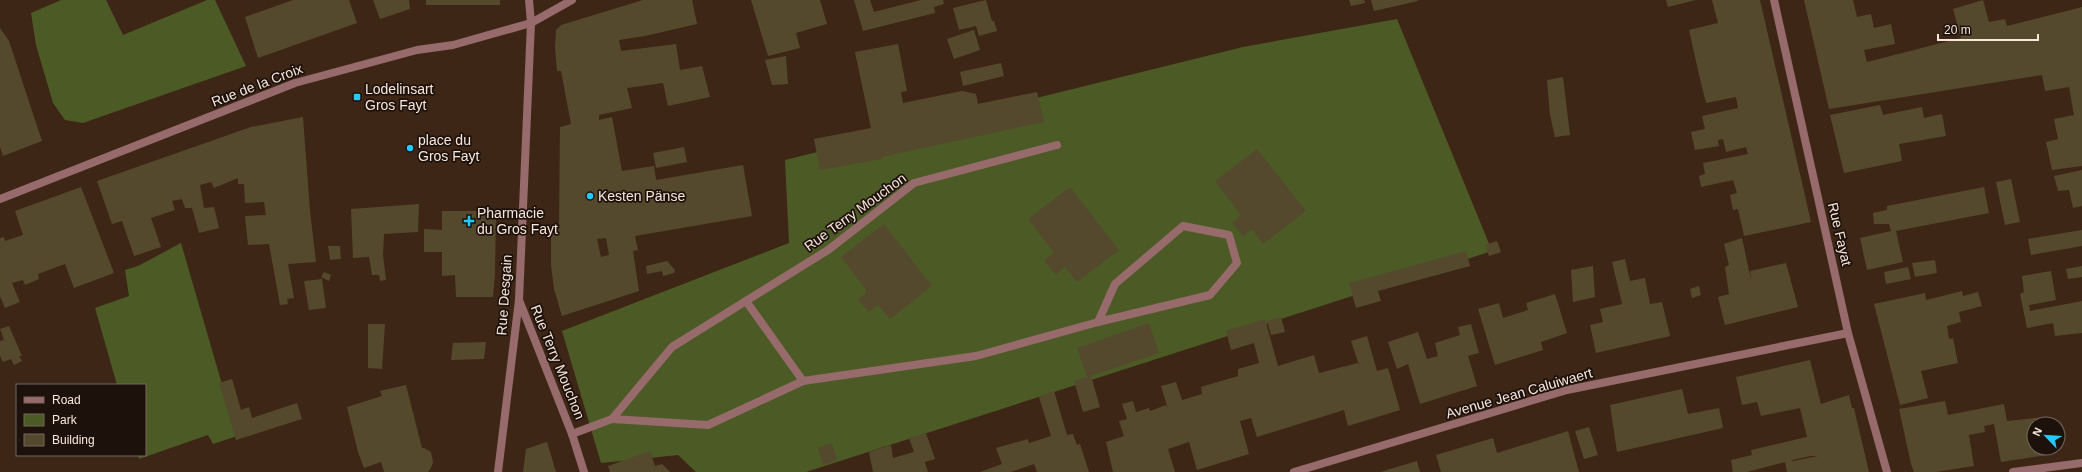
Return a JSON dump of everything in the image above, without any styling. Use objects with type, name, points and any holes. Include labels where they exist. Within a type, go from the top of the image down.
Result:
[{"type":"street","name":"Rue Desgain","points":[[498,472],[519,300],[531,23],[529,0]]},
{"type":"street","name":"Rue de la Croix","points":[[0,200],[295,83],[416,50],[453,45],[531,23],[572,0]]},
{"type":"street","name":"Rue Fayat","points":[[1774,0],[1848,333],[1888,472]]},
{"type":"street","name":"Rue Terry Mouchon","points":[[612,419],[672,347],[828,250],[914,184],[1057,145]]},
{"type":"street","name":"Rue Terry Mouchon","points":[[572,434],[612,419],[708,425],[803,382],[976,356],[1098,322],[1210,295],[1237,264],[1229,235],[1183,226],[1115,284],[1098,322]]},
{"type":"street","name":"Rue Terry Mouchon","points":[[519,300],[572,434],[584,472]]},
{"type":"street","points":[[746,301],[803,382]]},
{"type":"street","name":"Avenue Jean Caluiwaert","points":[[1294,472],[1567,390],[1848,333]]},
{"type":"street","points":[[2013,472],[2082,463]]},
{"type":"green space","points":[[61,0],[106,0],[123,35],[207,0],[215,0],[246,66],[83,123],[65,120],[53,103],[36,45],[31,13]]},
{"type":"green space","points":[[1397,19],[1492,251],[806,472],[696,472],[678,455],[601,463],[562,331],[789,243],[785,160],[1243,47]]},
{"type":"green space","points":[[181,243],[237,436],[213,444],[208,435],[139,459],[138,456],[146,456],[146,384],[117,384],[95,308],[129,296],[125,270],[138,266]]},
{"type":"building","points":[[293,0],[349,0],[357,23],[258,58],[245,17]]},
{"type":"building","points":[[373,0],[409,0],[410,9],[380,19]]},
{"type":"building","points":[[426,0],[500,0],[500,5],[426,5]]},
{"type":"building","points":[[643,0],[692,0],[697,24],[645,36],[619,40],[621,51],[676,44],[680,70],[702,66],[710,97],[668,106],[663,83],[627,88],[632,108],[599,115],[599,120],[612,117],[622,171],[654,166],[656,180],[743,165],[752,216],[635,236],[638,250],[633,251],[639,291],[562,316],[554,289],[551,265],[551,231],[559,229],[560,127],[571,124],[561,71],[557,71],[555,47],[556,30],[561,25]],"holes":[[[606,238],[609,255],[601,257],[597,239]]]},
{"type":"building","points":[[751,0],[820,0],[827,24],[796,33],[800,48],[768,56]]},
{"type":"building","points":[[854,0],[870,0],[874,12],[921,0],[943,0],[944,4],[934,7],[935,13],[863,31]]},
{"type":"building","points":[[986,0],[992,21],[994,21],[997,31],[979,36],[976,26],[959,30],[953,8]]},
{"type":"building","points":[[1349,0],[1364,0],[1365,3],[1351,6]]},
{"type":"building","points":[[1371,0],[1418,0],[1418,1],[1374,11]]},
{"type":"building","points":[[1666,0],[1696,0],[1668,7]]},
{"type":"building","points":[[1712,0],[1760,0],[1811,222],[1744,236],[1738,209],[1733,210],[1730,195],[1737,193],[1733,180],[1701,187],[1699,176],[1705,174],[1703,163],[1748,154],[1746,147],[1726,152],[1723,139],[1718,140],[1719,146],[1695,150],[1691,132],[1705,129],[1702,116],[1738,108],[1736,97],[1706,103],[1700,79],[1689,30],[1718,23]]},
{"type":"building","points":[[1804,0],[1853,0],[1857,17],[1871,14],[1874,28],[1891,24],[1895,44],[1864,50],[1867,62],[1961,38],[1953,9],[1983,0],[1989,22],[2005,19],[2007,26],[2082,7],[2082,166],[2052,170],[2046,142],[2058,139],[2054,119],[2074,115],[2069,87],[2045,91],[2042,75],[1829,109]]},
{"type":"building","points":[[0,28],[9,41],[42,141],[3,156],[0,147]]},
{"type":"building","points":[[974,30],[980,50],[954,59],[947,39]]},
{"type":"building","points":[[898,44],[907,91],[901,92],[903,103],[962,91],[976,94],[978,104],[1037,92],[1044,122],[882,157],[882,159],[820,170],[814,139],[871,128],[855,52]]},
{"type":"building","points":[[786,56],[788,84],[772,85],[765,60]]},
{"type":"building","points":[[1001,63],[1004,76],[963,86],[960,72]]},
{"type":"building","points":[[1563,77],[1570,135],[1555,137],[1550,115],[1547,80]]},
{"type":"building","points":[[1880,105],[1883,115],[1922,107],[1924,118],[1942,114],[1946,136],[1899,144],[1902,161],[1844,173],[1830,115]]},
{"type":"building","points":[[303,117],[310,211],[316,262],[288,264],[294,298],[287,299],[288,304],[280,305],[269,244],[248,245],[245,216],[266,215],[264,202],[245,203],[244,184],[238,184],[238,178],[214,188],[211,182],[200,185],[204,208],[214,207],[219,228],[199,233],[192,208],[185,208],[182,199],[172,201],[175,210],[151,218],[161,247],[134,256],[122,221],[112,224],[97,181],[251,127]]},
{"type":"building","points":[[684,147],[687,162],[656,168],[653,153]]},
{"type":"building","points":[[1257,149],[1306,211],[1263,244],[1252,229],[1243,236],[1232,223],[1241,215],[1215,181]]},
{"type":"building","points":[[2082,170],[2082,206],[2073,208],[2069,190],[2058,191],[2054,176]]},
{"type":"building","points":[[2011,179],[2020,222],[2005,225],[1996,182]]},
{"type":"building","points":[[81,187],[114,273],[74,288],[65,264],[38,274],[39,279],[25,285],[23,280],[12,283],[20,302],[5,308],[0,296],[0,238],[4,237],[5,241],[23,235],[15,211]]},
{"type":"building","points":[[1070,187],[1119,250],[1077,282],[1065,267],[1056,275],[1044,261],[1054,253],[1028,219]]},
{"type":"building","points":[[1984,187],[1989,213],[1896,231],[1903,262],[1867,270],[1860,238],[1891,231],[1889,224],[1874,224],[1873,213],[1887,210],[1887,206]]},
{"type":"building","points":[[419,204],[418,232],[384,234],[383,255],[386,280],[380,281],[379,275],[372,275],[369,257],[353,258],[351,209]]},
{"type":"building","points":[[442,211],[496,211],[495,275],[493,297],[456,297],[455,275],[442,276],[442,252],[424,252],[424,229],[442,230]]},
{"type":"building","points":[[884,224],[932,286],[890,319],[878,305],[869,312],[858,300],[867,291],[841,257]]},
{"type":"building","points":[[2082,230],[2082,246],[2031,255],[2028,239]]},
{"type":"building","points":[[1742,238],[1751,280],[1750,271],[1786,263],[1798,307],[1725,325],[1718,297],[1729,294],[1725,267],[1729,265],[1724,244]]},
{"type":"building","points":[[1497,241],[1501,252],[1489,256],[1485,245]]},
{"type":"building","points":[[328,246],[340,246],[341,259],[330,260]]},
{"type":"building","points":[[1466,251],[1470,266],[1378,291],[1381,301],[1356,308],[1349,283]]},
{"type":"building","points":[[1625,259],[1630,281],[1645,278],[1650,304],[1662,302],[1670,336],[1596,353],[1590,325],[1603,322],[1600,309],[1622,304],[1612,262]]},
{"type":"building","points":[[1935,260],[1937,273],[1915,277],[1912,263]]},
{"type":"building","points":[[667,261],[675,270],[674,273],[663,276],[662,271],[647,274],[646,266]]},
{"type":"building","points":[[1593,266],[1595,297],[1573,302],[1571,270]]},
{"type":"building","points":[[2082,266],[2082,277],[2068,279],[2066,269]]},
{"type":"building","points":[[1908,267],[1911,279],[1886,284],[1884,272]]},
{"type":"building","points":[[2051,271],[2056,300],[2029,305],[2030,311],[2082,301],[2082,333],[2055,336],[2053,323],[2027,328],[2020,294],[2024,292],[2022,276]]},
{"type":"building","points":[[324,272],[331,275],[329,281],[321,277]]},
{"type":"building","points":[[322,279],[326,308],[309,310],[304,281]]},
{"type":"building","points":[[1699,286],[1701,295],[1692,298],[1690,289]]},
{"type":"building","points":[[1962,291],[1963,296],[1978,292],[1982,306],[1959,312],[1961,322],[1947,326],[1949,339],[1953,338],[1958,363],[1921,371],[1928,398],[1900,405],[1874,304],[1925,293],[1926,300]]},
{"type":"building","points":[[1555,294],[1567,333],[1541,342],[1543,350],[1495,365],[1478,309],[1499,303],[1503,318],[1528,310],[1526,303]]},
{"type":"building","points":[[1281,317],[1285,332],[1271,335],[1267,321]]},
{"type":"building","points":[[1265,319],[1278,366],[1314,355],[1319,373],[1358,363],[1361,371],[1351,341],[1367,336],[1377,371],[1388,368],[1400,410],[1348,426],[1344,410],[1257,437],[1251,418],[1240,421],[1249,454],[1197,470],[1189,442],[1168,449],[1175,472],[1113,472],[1106,442],[1124,436],[1119,421],[1127,419],[1122,404],[1133,401],[1136,412],[1149,408],[1150,411],[1166,405],[1168,409],[1161,386],[1176,382],[1182,400],[1202,394],[1201,387],[1238,376],[1238,369],[1259,363],[1254,343],[1231,350],[1226,331]]},
{"type":"building","points":[[1149,323],[1159,353],[1091,376],[1100,407],[1083,412],[1074,381],[1087,377],[1077,348]]},
{"type":"building","points":[[368,324],[385,324],[382,369],[368,368]]},
{"type":"building","points":[[1471,324],[1479,353],[1468,356],[1477,386],[1420,404],[1408,364],[1397,369],[1388,342],[1418,332],[1427,359],[1438,356],[1435,343],[1460,335],[1458,327]]},
{"type":"building","points":[[9,326],[22,356],[19,356],[22,361],[14,365],[11,359],[3,362],[0,356],[0,341],[4,340],[0,329]]},
{"type":"building","points":[[486,342],[484,359],[451,360],[453,343]]},
{"type":"building","points":[[1810,360],[1821,404],[1849,395],[1852,408],[1854,408],[1869,472],[1787,472],[1785,462],[1747,472],[1733,472],[1731,460],[1752,455],[1751,450],[1807,437],[1800,408],[1761,416],[1757,402],[1742,405],[1736,377]],"holes":[[[1811,456],[1818,456],[1793,461],[1792,460]]]},
{"type":"building","points":[[232,379],[241,410],[249,407],[252,418],[297,403],[302,419],[236,440],[219,383]]},
{"type":"building","points":[[406,385],[422,448],[431,452],[433,462],[431,468],[428,472],[384,472],[381,462],[364,468],[358,452],[347,407],[382,396],[380,391]]},
{"type":"building","points":[[1682,389],[1688,414],[1719,408],[1723,428],[1617,452],[1610,405]]},
{"type":"building","points":[[1054,391],[1067,435],[1073,434],[1077,445],[1080,444],[1089,472],[1037,472],[1034,464],[1011,472],[980,472],[1002,464],[996,448],[1028,439],[1029,443],[1051,436],[1039,397]]},
{"type":"building","points":[[1945,401],[1948,415],[2004,404],[2007,421],[2026,419],[2026,456],[2041,456],[2001,462],[1994,424],[1984,426],[1985,432],[1969,435],[1974,466],[1936,472],[1914,472],[1899,409]]},
{"type":"building","points":[[1589,427],[1598,455],[1584,459],[1575,431]]},
{"type":"building","points":[[1568,431],[1579,472],[1441,472],[1436,455],[1493,438],[1497,453]]},
{"type":"building","points":[[926,433],[935,459],[925,462],[928,472],[873,472],[869,452],[891,445],[893,458],[914,452],[909,438]]},
{"type":"building","points":[[547,442],[556,472],[523,472],[526,449]]},
{"type":"building","points":[[832,443],[837,460],[823,465],[818,448]]},
{"type":"building","points":[[650,451],[655,466],[662,464],[670,472],[610,472],[608,466]]},
{"type":"building","points":[[1417,461],[1420,472],[1381,472],[1390,469]]},
{"type":"place","name":"Lodelinsart Gros Fayt","points":[[357,97]]},
{"type":"place","name":"place du Gros Fayt","points":[[410,148]]},
{"type":"place","name":"Kesten Pänse","points":[[590,196]]},
{"type":"place","name":"Pharmacie du Gros Fayt","points":[[469,221]]}]
